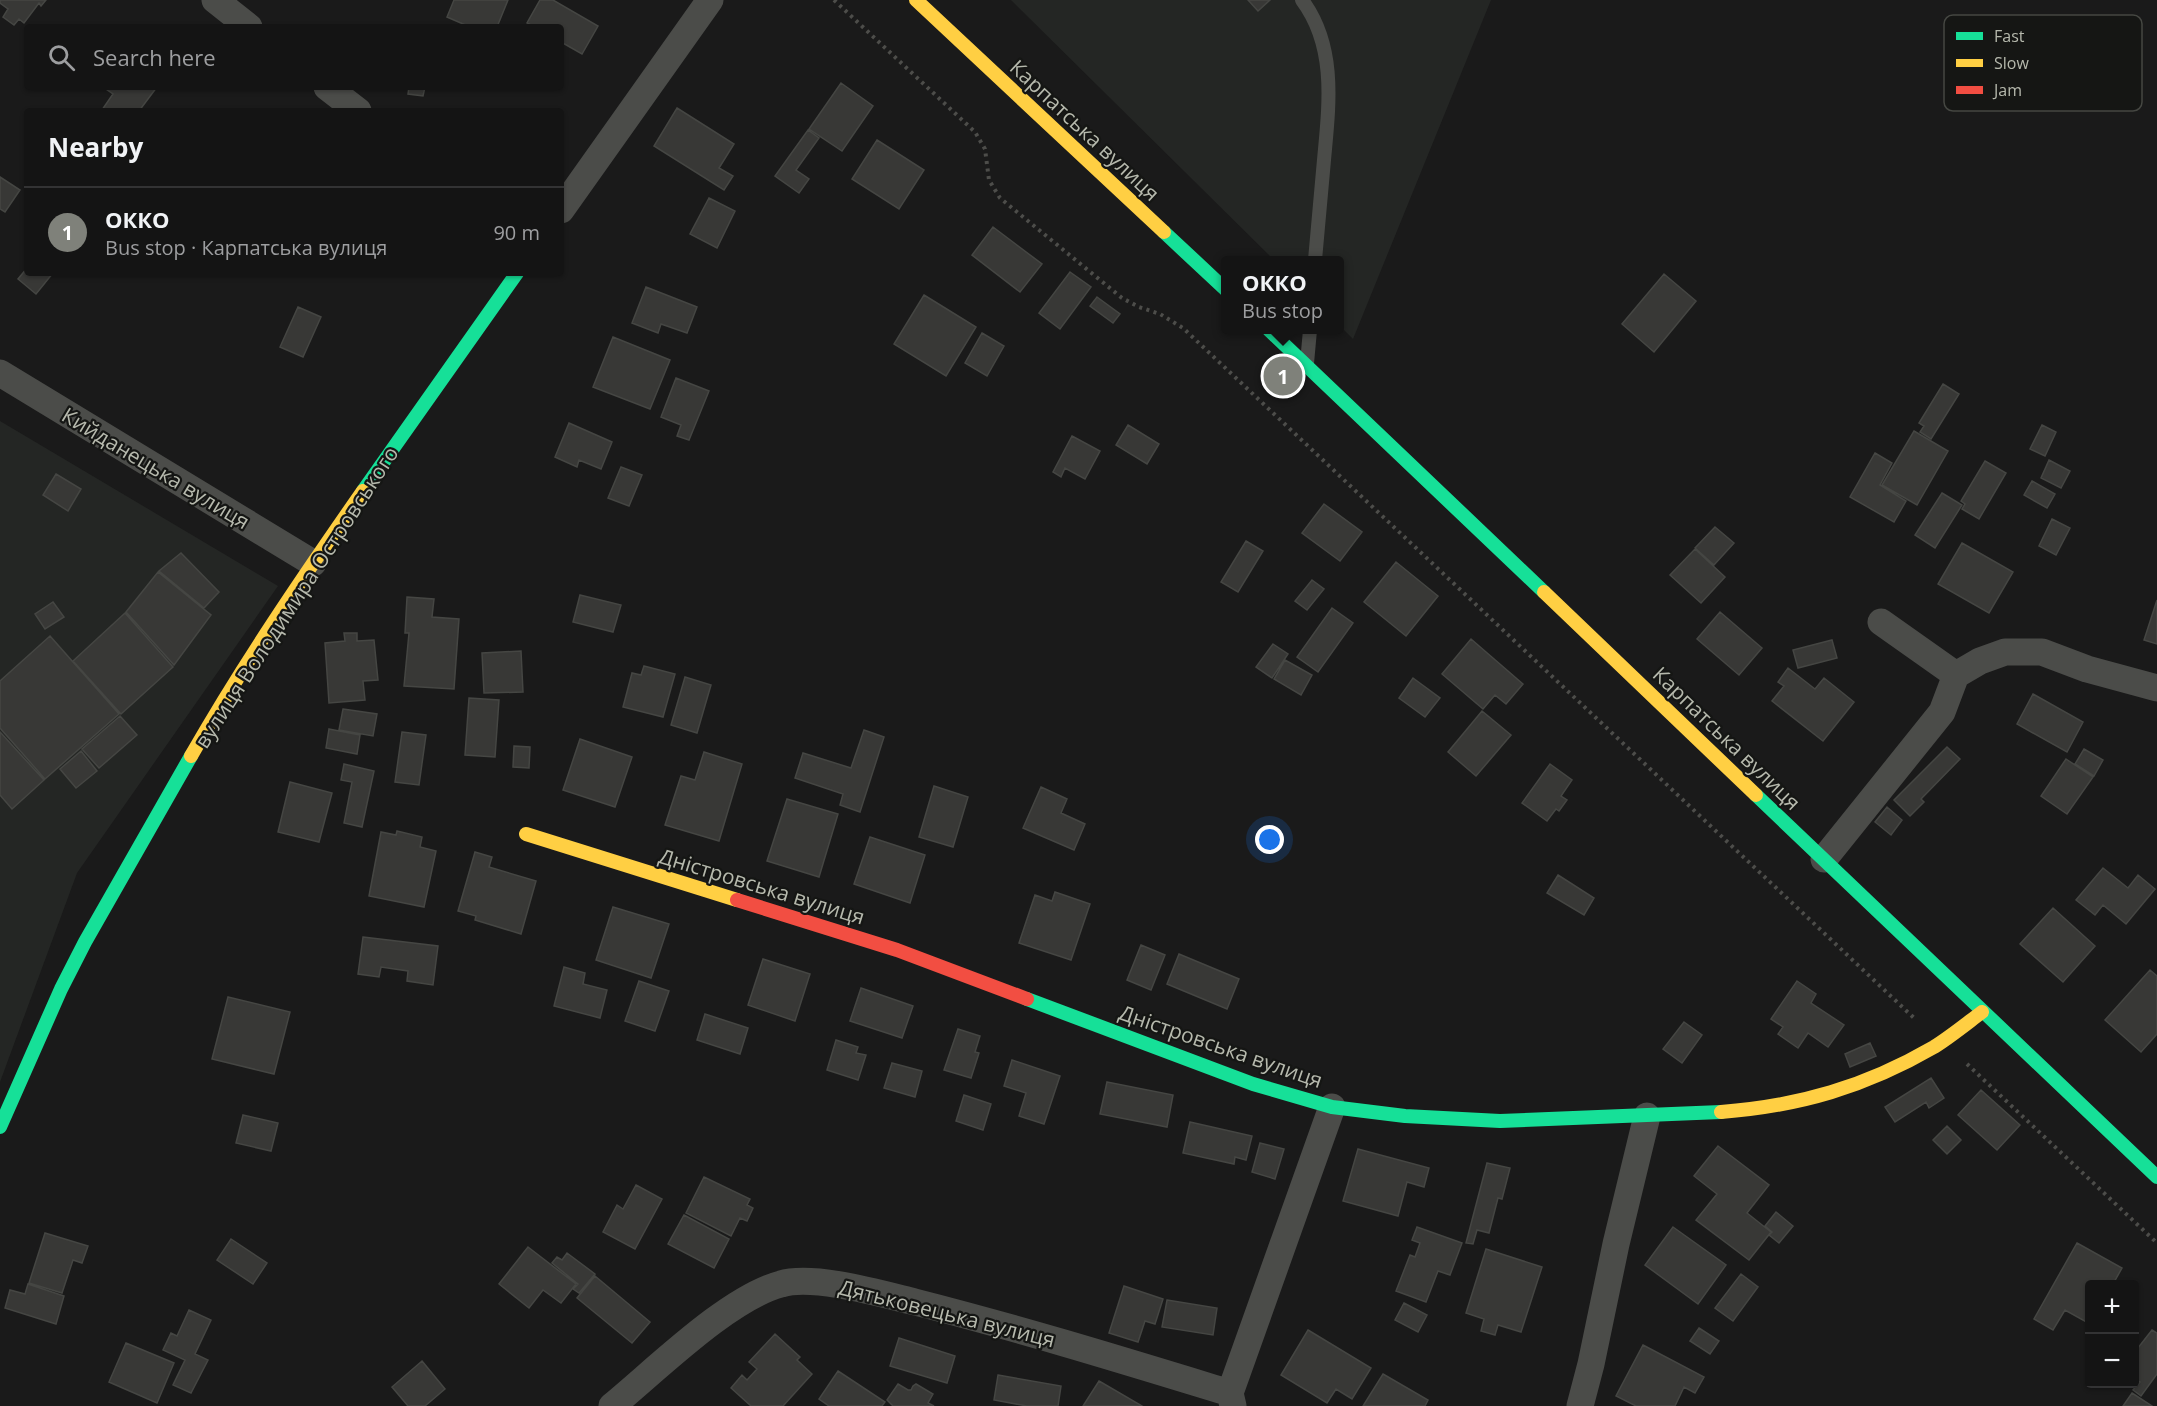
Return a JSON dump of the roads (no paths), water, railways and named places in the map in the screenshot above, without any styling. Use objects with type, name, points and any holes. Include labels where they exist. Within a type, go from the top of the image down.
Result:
[{"type":"street","points":[[215,0],[245,24]]},
{"type":"street","points":[[564,206],[710,0]]},
{"type":"street","name":"Карпатська вулиця","points":[[916,0],[1221,285]]},
{"type":"street","points":[[331,90],[354,108]]},
{"type":"street","name":"вулиця Володимира Островського","points":[[0,1127],[61,989],[85,942],[214,714],[313,563],[515,276]]},
{"type":"street","name":"Карпатська вулиця","points":[[1273,334],[2157,1177]]},
{"type":"street","name":"Кийданецька вулиця","points":[[0,373],[313,563]]},
{"type":"street","points":[[1881,622],[1956,675]]},
{"type":"street","points":[[1824,859],[1942,712],[1956,675],[1980,661],[2005,652],[2042,652],[2087,669],[2157,688]]},
{"type":"street","name":"Дністровська вулиця","points":[[526,834],[897,950],[1253,1084],[1332,1107],[1405,1116],[1500,1120],[1647,1116],[1764,1108],[1836,1092],[1894,1068],[1942,1041],[1982,1012]]},
{"type":"street","points":[[1232,1400],[1332,1107]]},
{"type":"street","points":[[1580,1406],[1647,1116]]},
{"type":"street","name":"Дятьковецька вулиця","points":[[612,1406],[726,1312],[758,1293],[782,1283],[803,1282],[864,1289],[1064,1343],[1232,1400]]},
{"type":"lane","points":[[1302,0],[1310,11],[1326,51],[1330,94],[1316,256]]},
{"type":"lane","points":[[1306,365],[1310,334]]},
{"type":"place","name":"ОККО","points":[[1283,376]]}]
